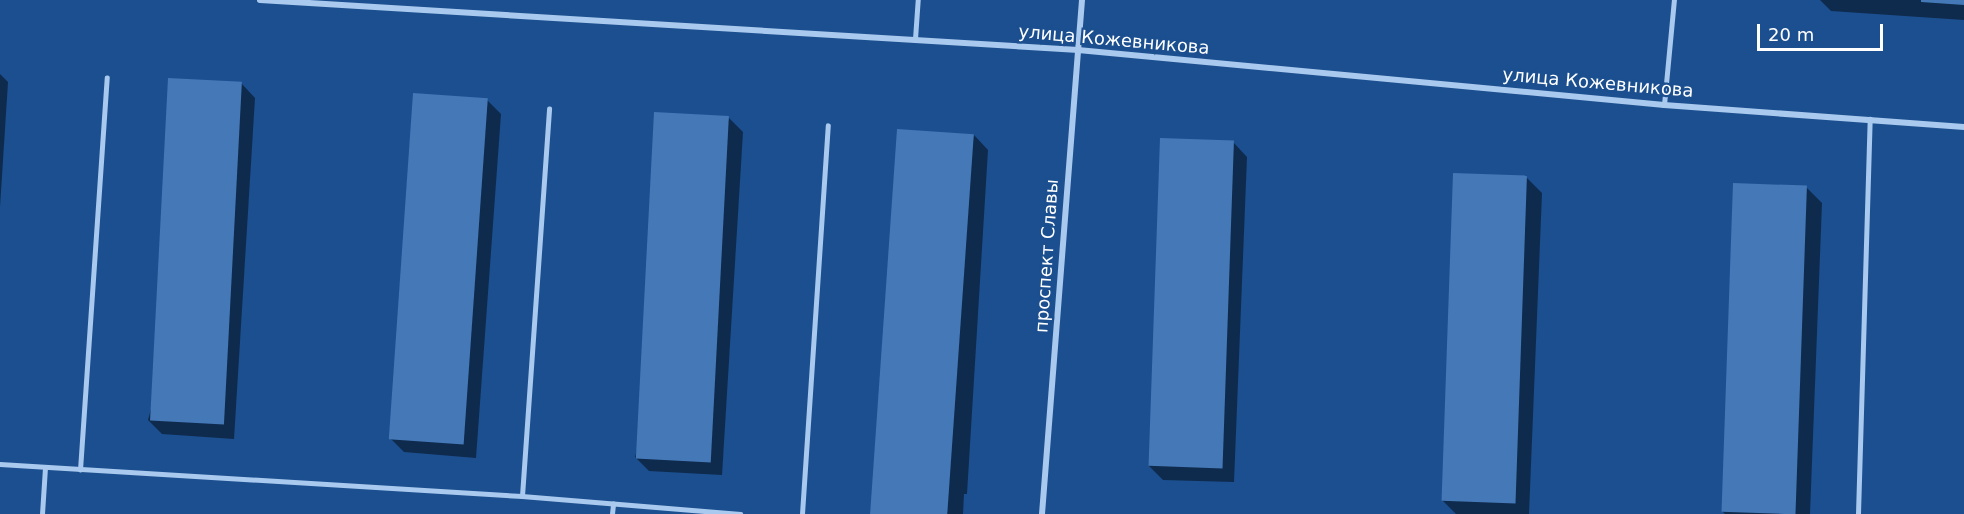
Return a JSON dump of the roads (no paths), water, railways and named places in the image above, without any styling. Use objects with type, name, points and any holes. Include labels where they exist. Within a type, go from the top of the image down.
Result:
[{"type":"street","name":"улица Кожевникова","points":[[260,0],[323,2],[1078,50],[1664,105],[1870,118],[1964,127]]},
{"type":"street","name":"проспект Славы","points":[[1042,514],[1082,0]]},
{"type":"lane","points":[[915,39],[918,0]]},
{"type":"lane","points":[[1664,105],[1674,0]]},
{"type":"lane","points":[[80,470],[107,78]]},
{"type":"lane","points":[[522,496],[549,109]]},
{"type":"lane","points":[[1858,514],[1870,118]]},
{"type":"lane","points":[[802,514],[828,126]]},
{"type":"lane","points":[[0,464],[522,496],[740,514]]},
{"type":"lane","points":[[42,514],[45,468]]},
{"type":"lane","points":[[612,514],[613,504]]}]
